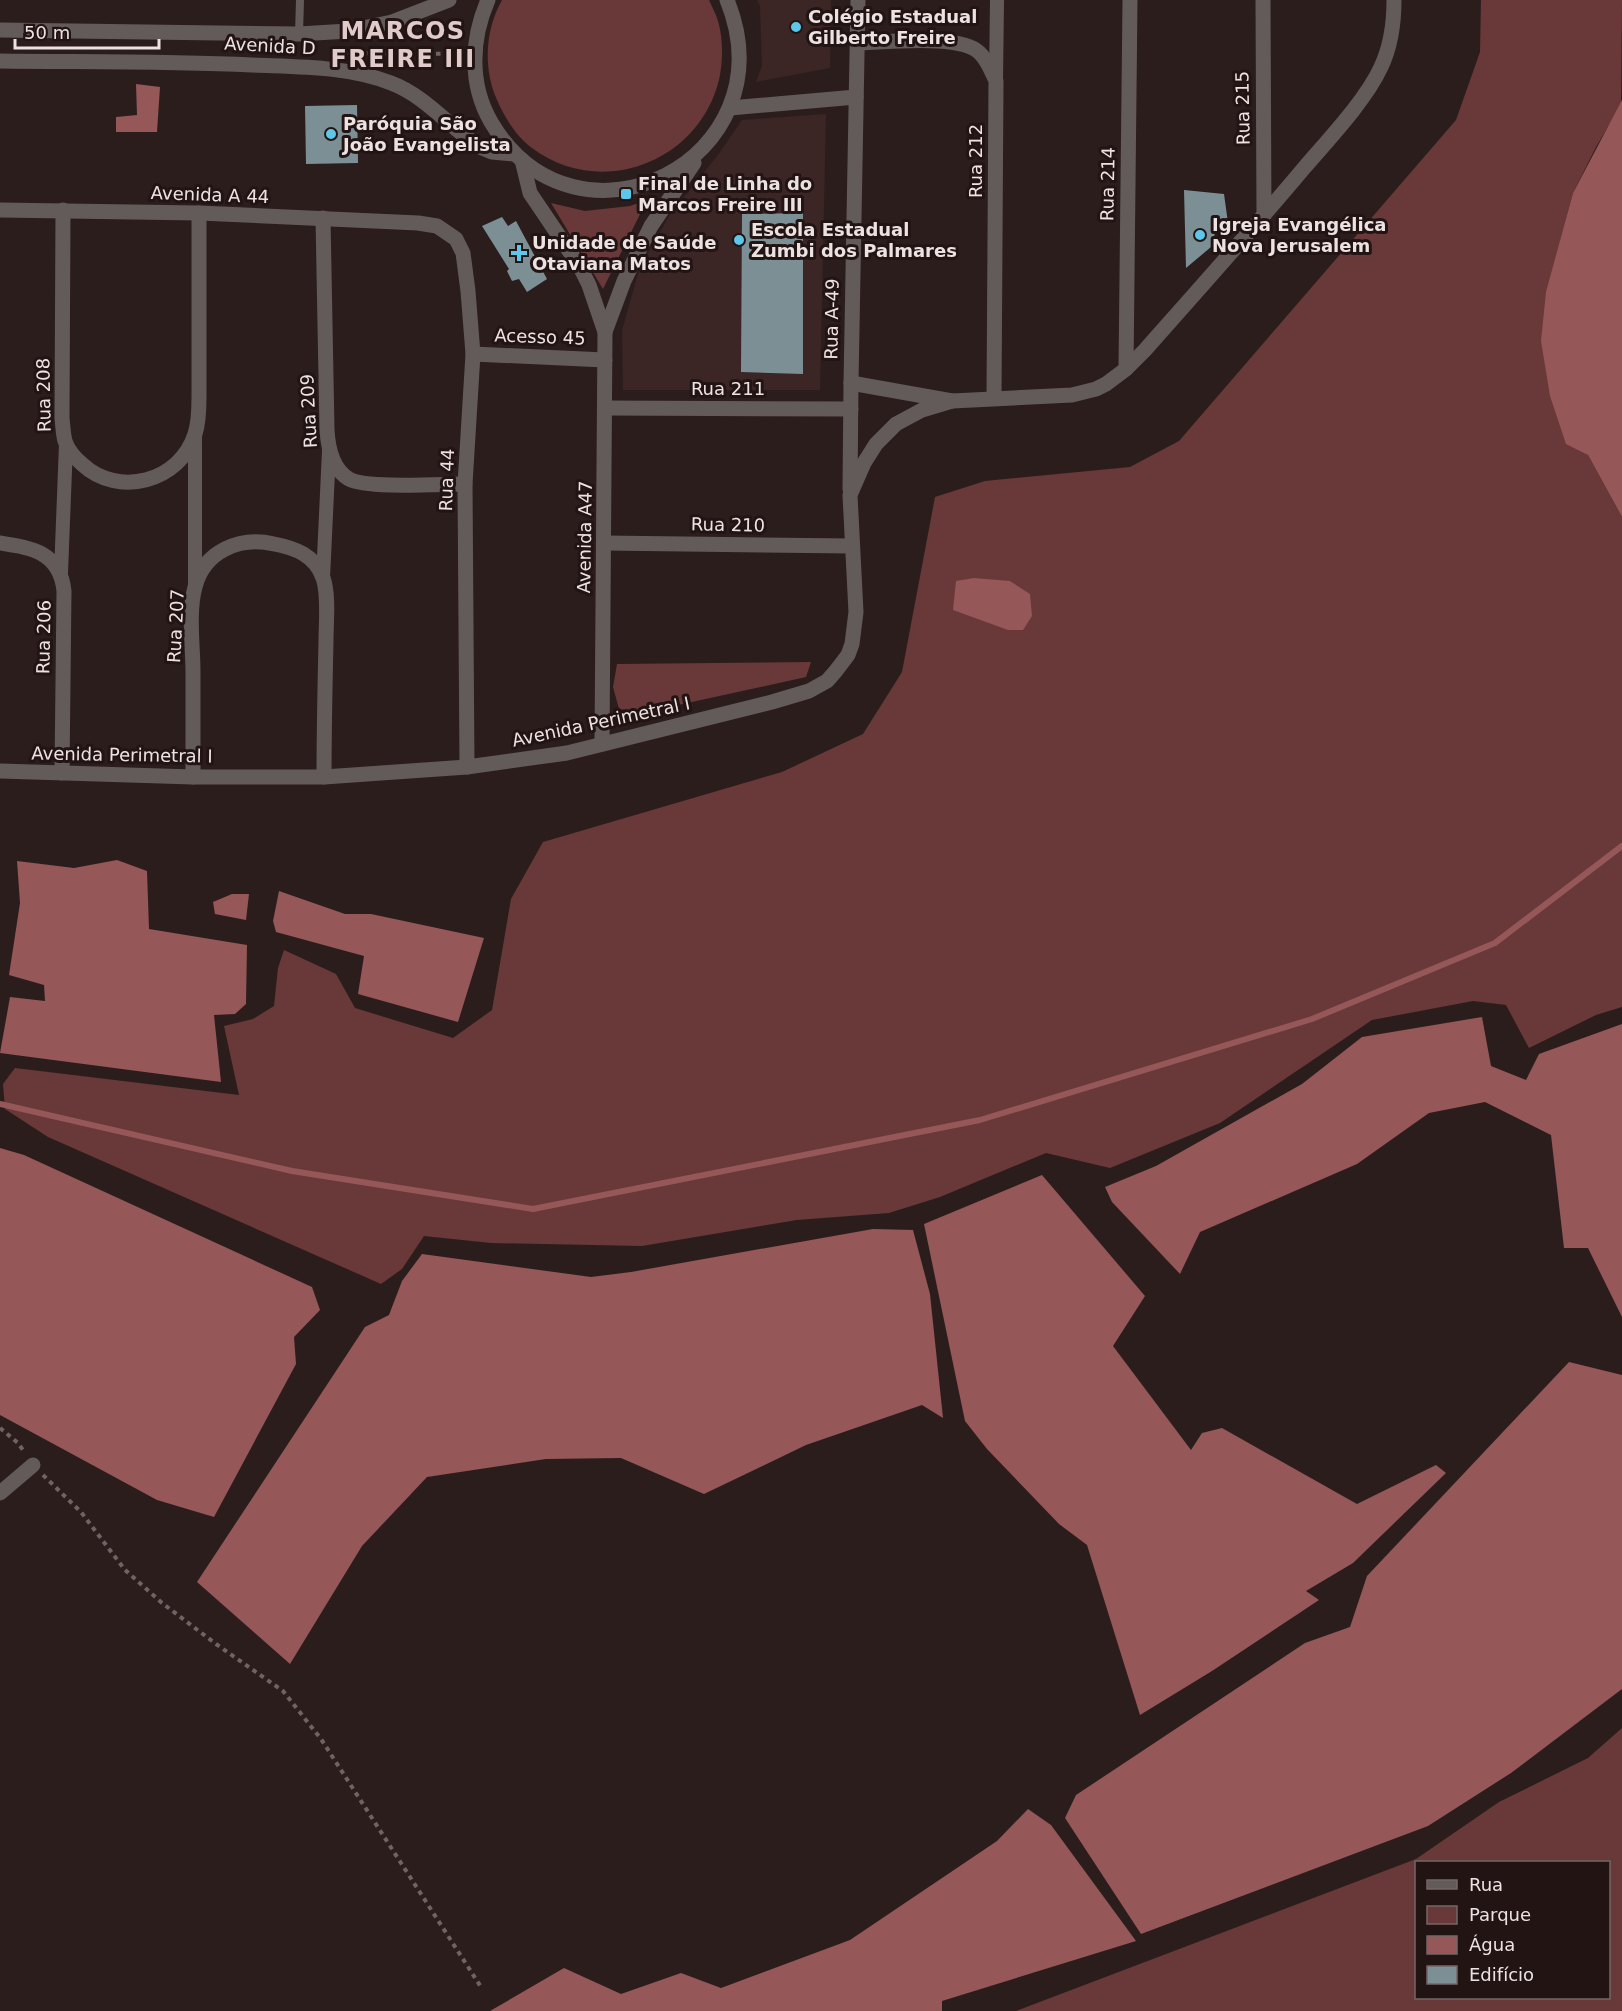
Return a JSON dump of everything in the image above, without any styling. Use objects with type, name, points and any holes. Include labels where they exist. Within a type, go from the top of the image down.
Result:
[{"type":"street","name":"Avenida D","points":[[0,30],[299,34],[348,31],[392,22],[448,0]]},
{"type":"street","points":[[488,0],[476,39],[474,64],[478,89],[486,113],[498,135],[518,157],[543,174],[566,184],[591,190],[617,190],[642,186],[666,177],[688,163],[720,128],[730,108],[739,72],[738,35],[727,0]]},
{"type":"street","name":"Rua A-49","points":[[850,495],[858,0]]},
{"type":"street","points":[[996,81],[997,0]]},
{"type":"street","name":"Rua 214","points":[[1126,369],[1130,0]]},
{"type":"street","name":"Rua 215","points":[[1263,0],[1264,215]]},
{"type":"street","name":"Avenida Perimetral I","points":[[0,771],[193,777],[324,777],[467,767],[540,758],[809,691],[827,681],[848,655],[855,633],[850,495],[876,444],[889,431],[914,413],[952,401],[1053,396],[1084,392],[1106,384],[1126,369],[1330,138],[1380,69],[1391,35],[1394,0]]},
{"type":"street","name":"Rua 212","points":[[858,43],[961,43],[974,48],[984,57],[996,81],[994,398]]},
{"type":"street","name":"Avenida D","points":[[0,61],[202,63],[353,71],[393,83],[480,147],[518,157]]},
{"type":"street","points":[[730,108],[856,97]]},
{"type":"street","name":"Avenida A47","points":[[605,332],[624,281],[651,226],[706,145]]},
{"type":"street","name":"Avenida A47","points":[[518,157],[530,193],[589,285],[605,332],[602,744]]},
{"type":"street","name":"Avenida A 44","points":[[0,210],[198,213],[418,223]]},
{"type":"street","name":"Rua 208","points":[[63,210],[62,418],[66,444],[76,459],[94,473],[105,479],[132,482],[153,478],[170,470],[181,460],[195,436],[199,397],[198,213]]},
{"type":"street","name":"Rua 209","points":[[323,218],[329,449],[338,469],[349,479],[356,481],[382,484],[465,484]]},
{"type":"street","name":"Rua 44","points":[[418,223],[437,226],[456,239],[463,253],[468,291],[472,354],[465,484],[467,767]]},
{"type":"street","name":"Acesso 45","points":[[472,354],[605,360]]},
{"type":"street","name":"Avenida Perimetral I","points":[[851,383],[952,401]]},
{"type":"street","name":"Rua 211","points":[[605,408],[851,409]]},
{"type":"street","points":[[195,436],[195,586]]},
{"type":"street","points":[[61,573],[66,444]]},
{"type":"street","points":[[324,777],[326,612],[323,578],[329,449]]},
{"type":"street","points":[[0,543],[36,550],[52,561],[61,573]]},
{"type":"street","name":"Rua 207","points":[[193,777],[193,617],[195,586],[201,571],[217,553],[230,546],[241,543],[269,543],[299,551],[312,560],[323,578]]},
{"type":"street","name":"Rua 210","points":[[604,543],[852,546]]},
{"type":"street","name":"Rua 206","points":[[61,573],[64,591],[62,773]]},
{"type":"street","points":[[0,1493],[33,1465]]},
{"type":"lane","points":[[299,34],[300,0]]},
{"type":"path","points":[[0,1428],[18,1443],[33,1465],[81,1512],[133,1576],[216,1644],[283,1690],[321,1739],[481,1987]]},
{"type":"shaded area","name":"Colégio Estadual Gilberto Freire","points":[[757,0],[831,0],[830,68],[756,82],[762,66],[760,6]]},
{"type":"shaded area","name":"Escola Estadual Zumbi dos Palmares","points":[[826,114],[820,390],[623,390],[622,330],[640,267],[671,213],[718,155],[742,120]]},
{"type":"green space","points":[[502,0],[709,0],[718,21],[722,48],[720,75],[710,105],[693,130],[672,149],[646,163],[618,171],[589,171],[560,164],[532,148],[521,138],[504,113],[492,88],[488,63],[489,37]]},
{"type":"green space","points":[[1481,0],[1622,0],[1621,105],[1596,147],[1573,193],[1560,242],[1588,455],[1622,517],[1622,1007],[1596,1015],[1529,1048],[1506,1005],[1473,1001],[1372,1020],[1220,1123],[1110,1168],[1046,1153],[940,1197],[889,1213],[797,1220],[642,1246],[491,1243],[424,1236],[402,1269],[381,1284],[48,1137],[5,1109],[3,1084],[15,1068],[239,1095],[224,1026],[253,1019],[274,1006],[278,968],[284,950],[336,974],[355,1008],[453,1038],[492,1010],[511,899],[543,842],[782,772],[863,734],[902,672],[935,497],[985,481],[1130,467],[1179,441],[1456,120],[1480,52]]},
{"type":"green space","points":[[647,200],[603,289],[551,203],[585,211],[630,206]]},
{"type":"green space","points":[[811,662],[806,677],[646,712],[619,709],[613,687],[617,664]]},
{"type":"green space","points":[[1622,1728],[1622,2011],[1016,2011],[1416,1859],[1499,1802],[1588,1758]]},
{"type":"water","points":[[136,84],[160,87],[157,132],[116,132],[116,117],[137,115]]},
{"type":"water","points":[[1622,100],[1622,517],[1588,455],[1566,444],[1550,396],[1541,341],[1546,292],[1573,193]]},
{"type":"water","points":[[974,578],[1010,581],[1030,594],[1032,616],[1023,630],[1008,630],[953,610],[956,581]]},
{"type":"water","points":[[117,860],[147,871],[149,929],[247,945],[246,1004],[235,1014],[214,1015],[221,1082],[0,1053],[10,997],[45,1001],[44,985],[9,975],[20,903],[17,861],[74,868]]},
{"type":"water","points":[[279,891],[345,914],[371,914],[484,938],[458,1022],[358,994],[364,956],[276,932],[273,921]]},
{"type":"water","points":[[232,894],[249,894],[246,920],[215,914],[213,902]]},
{"type":"water","points":[[1482,1017],[1491,1066],[1526,1080],[1539,1054],[1622,1024],[1622,1317],[1588,1248],[1564,1248],[1551,1135],[1485,1102],[1429,1113],[1357,1164],[1200,1232],[1180,1274],[1112,1202],[1105,1187],[1156,1166],[1302,1084],[1362,1037]]},
{"type":"water","points":[[0,1148],[24,1155],[312,1287],[320,1310],[294,1337],[296,1364],[214,1517],[157,1500],[0,1415]]},
{"type":"water","points":[[1042,1175],[1145,1296],[1113,1346],[1191,1450],[1202,1433],[1222,1428],[1357,1504],[1436,1465],[1446,1473],[1353,1563],[1306,1591],[1319,1600],[1212,1671],[1140,1715],[1087,1545],[1059,1524],[987,1449],[965,1421],[924,1224]]},
{"type":"water","points":[[873,1229],[913,1230],[930,1294],[943,1418],[922,1405],[806,1445],[704,1494],[621,1458],[546,1459],[427,1477],[362,1546],[290,1664],[197,1582],[365,1327],[389,1315],[402,1281],[422,1254],[591,1277]]},
{"type":"water","points":[[1569,1362],[1622,1375],[1622,1689],[1511,1773],[1428,1826],[1141,1934],[1065,1818],[1076,1795],[1305,1643],[1350,1627],[1367,1576]]},
{"type":"water","points":[[1028,1809],[1051,1825],[1136,1941],[942,2001],[942,2011],[490,2011],[564,1968],[621,1994],[681,1973],[721,1988],[850,1940],[997,1841]]},
{"type":"building","name":"Paróquia São João Evangelista","points":[[357,105],[358,163],[306,164],[305,106]]},
{"type":"building","name":"Igreja Evangélica Nova Jerusalem","points":[[1184,190],[1224,194],[1228,223],[1219,219],[1211,247],[1186,268]]},
{"type":"building","points":[[803,213],[803,374],[741,372],[742,214]]},
{"type":"building","name":"Unidade de Saúde Otaviana Matos","points":[[502,217],[508,226],[516,221],[547,279],[527,292],[519,279],[512,281],[507,271],[509,269],[482,226]]},
{"type":"waterway","points":[[0,1104],[292,1171],[533,1209],[980,1120],[1312,1019],[1495,943],[1622,846]]},
{"type":"place","name":"Colégio Estadual Gilberto Freire","points":[[796,27]]},
{"type":"place","name":"Paróquia São João Evangelista","points":[[331,134]]},
{"type":"place","name":"Final de Linha do Marcos Freire III","points":[[626,194]]},
{"type":"place","name":"Igreja Evangélica Nova Jerusalem","points":[[1200,235]]},
{"type":"place","name":"Escola Estadual Zumbi dos Palmares","points":[[739,240]]},
{"type":"place","name":"Unidade de Saúde Otaviana Matos","points":[[519,253]]},
{"type":"district","name":"MARCOS FREIRE III","points":[[403,45]]}]
